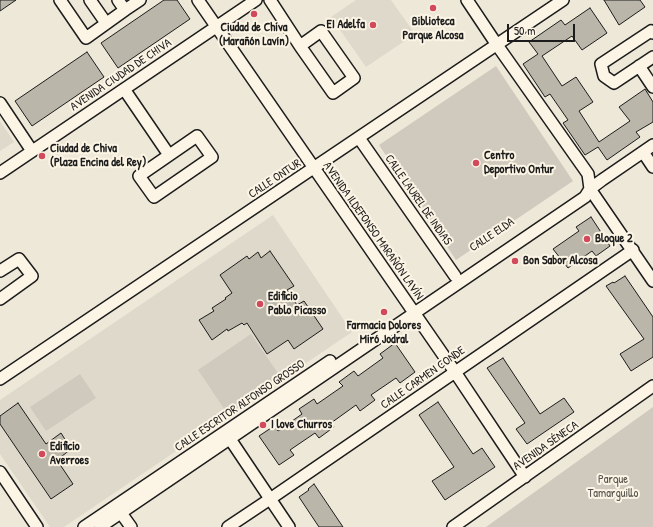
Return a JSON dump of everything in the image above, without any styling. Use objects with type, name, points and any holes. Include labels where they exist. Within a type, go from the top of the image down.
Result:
[{"type":"street","points":[[60,0],[86,38],[140,0]]},
{"type":"street","points":[[90,0],[106,23]]},
{"type":"street","points":[[118,0],[125,10]]},
{"type":"street","name":"AVENIDA ILDEFONSO MARAÑÓN LAVÍN","points":[[198,0],[455,372],[525,477]]},
{"type":"street","name":"AVENIDA CIUDAD DE CHIVA","points":[[0,173],[256,0]]},
{"type":"street","points":[[270,0],[300,46],[332,93],[354,78],[322,31],[300,46]]},
{"type":"street","points":[[468,0],[497,45],[588,174],[590,189],[653,281]]},
{"type":"street","name":"CALLE ONTUR","points":[[0,379],[563,0]]},
{"type":"street","points":[[653,33],[651,31],[601,64],[604,76],[614,83],[653,57]]},
{"type":"street","points":[[639,66],[653,87]]},
{"type":"street","points":[[124,89],[169,155]]},
{"type":"street","points":[[0,102],[32,151]]},
{"type":"street","points":[[197,136],[212,157],[154,197],[139,176],[169,155],[197,136]]},
{"type":"street","name":"CALLE LAUREL DE INDIAS","points":[[359,138],[455,276]]},
{"type":"street","name":"CALLE ELDA","points":[[412,310],[585,197],[590,189],[653,145]]},
{"type":"street","points":[[643,152],[653,166]]},
{"type":"street","name":"CALLE ELDA","points":[[412,310],[455,276],[580,191],[590,189]]},
{"type":"street","name":"CALLE CARMEN CONDE","points":[[228,527],[633,250]]},
{"type":"street","points":[[0,271],[19,259],[32,276],[0,299]]},
{"type":"street","name":"CALLE ESCRITOR ALFONSO GROSSO","points":[[100,527],[227,436],[412,310]]},
{"type":"street","name":"AVENIDA SÉNECA","points":[[452,527],[653,386]]},
{"type":"street","points":[[227,436],[289,527]]},
{"type":"street","name":"CALLE ESCRITOR ALFONSO GROSSO","points":[[84,527],[227,436]]},
{"type":"street","points":[[0,472],[37,527]]},
{"type":"street","points":[[121,513],[130,527]]},
{"type":"shaded area","name":"EI Adelfa","points":[[356,0],[391,0],[415,34],[366,67],[331,17]]},
{"type":"shaded area","points":[[0,121],[14,142],[0,151]]},
{"type":"shaded area","points":[[273,215],[352,332],[64,527],[50,527],[0,454],[0,400]]},
{"type":"green space","name":"Centro Deportivo Ontur","points":[[496,66],[573,181],[456,260],[379,145]]},
{"type":"green space","points":[[251,334],[282,379],[229,416],[198,370]]},
{"type":"green space","points":[[80,374],[96,398],[46,431],[30,407]]},
{"type":"green space","name":"Parque Tamarguillo","points":[[653,407],[653,527],[486,527]]},
{"type":"building","points":[[0,0],[16,0],[0,11]]},
{"type":"building","points":[[164,0],[177,0],[190,19],[118,68],[101,43]]},
{"type":"building","points":[[604,0],[640,0],[645,7],[619,25]]},
{"type":"building","points":[[590,8],[607,33],[582,50],[572,36],[542,56],[562,86],[576,77],[593,102],[579,111],[599,142],[630,121],[619,107],[645,89],[653,102],[653,122],[636,132],[640,137],[607,160],[598,147],[585,155],[563,123],[568,120],[550,94],[545,97],[523,64],[538,54],[529,42],[561,20],[565,25]]},
{"type":"building","points":[[87,52],[104,77],[32,126],[15,101]]},
{"type":"building","name":"Bloque 2","points":[[591,217],[610,246],[596,256],[592,251],[568,268],[553,249],[579,231],[576,227]]},
{"type":"building","name":"Edificio Pablo Picasso","points":[[270,251],[294,286],[287,290],[297,305],[304,301],[323,329],[294,349],[288,340],[267,354],[247,323],[244,325],[242,323],[228,331],[227,329],[212,340],[199,320],[214,311],[212,308],[232,293],[220,275],[247,256],[249,259],[258,252],[261,258]]},
{"type":"building","points":[[625,276],[653,317],[653,357],[631,371],[620,354],[644,339],[606,286]]},
{"type":"building","points":[[395,343],[415,372],[400,383],[396,378],[371,395],[375,400],[360,411],[356,405],[331,423],[334,427],[319,438],[315,433],[290,450],[294,455],[279,465],[259,436],[274,426],[278,431],[302,414],[299,409],[314,399],[317,404],[343,386],[339,382],[354,371],[358,376],[383,358],[380,354]]},
{"type":"building","points":[[503,358],[540,414],[564,398],[574,412],[527,444],[516,429],[525,423],[487,368]]},
{"type":"building","points":[[438,402],[473,454],[482,448],[495,467],[445,500],[432,481],[454,467],[419,415]]},
{"type":"building","name":"Edificio Averroes","points":[[18,403],[46,444],[61,433],[71,449],[57,460],[73,484],[51,499],[0,424],[0,416]]},
{"type":"building","points":[[314,484],[343,527],[319,527],[299,497],[309,490],[308,489]]},
{"type":"place","name":"Biblioteca Parque Alcosa","points":[[433,8]]},
{"type":"place","name":"Ciudad de Chiva (Marañón Lavín)","points":[[254,14]]},
{"type":"place","name":"EI Adelfa","points":[[373,25]]},
{"type":"place","name":"Ciudad de Chiva (Plaza Encina del Rey)","points":[[42,156]]},
{"type":"place","name":"Centro Deportivo Ontur","points":[[476,163]]},
{"type":"place","name":"Bloque 2","points":[[587,239]]},
{"type":"place","name":"Bon Sabor Alcosa","points":[[515,261]]},
{"type":"place","name":"Edificio Pablo Picasso","points":[[260,304]]},
{"type":"place","name":"Farmacia Dolores Miró Jodral","points":[[384,312]]},
{"type":"place","name":"I love Churros","points":[[263,425]]},
{"type":"place","name":"Edificio Averroes","points":[[42,454]]}]
